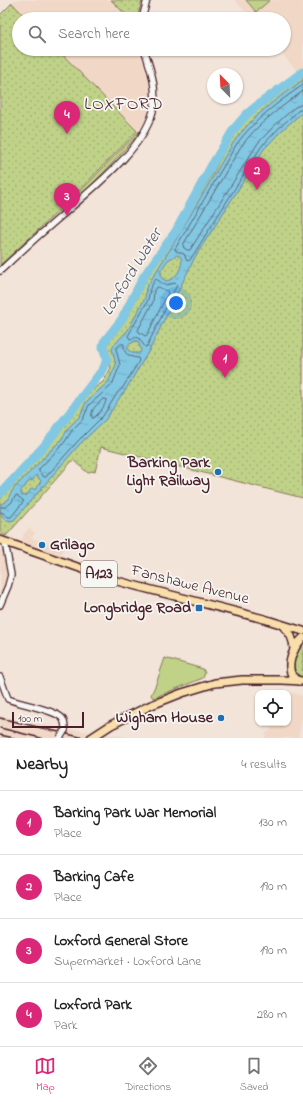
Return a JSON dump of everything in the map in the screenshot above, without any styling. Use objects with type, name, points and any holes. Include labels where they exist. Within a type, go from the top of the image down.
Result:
[{"type":"main road","name":"Fanshawe Avenue","points":[[3,541],[117,581],[276,622],[303,631]]},
{"type":"main road","name":"Fanshawe Avenue","points":[[276,622],[289,632],[294,646],[293,654]]},
{"type":"main road","points":[[273,680],[282,674],[290,661],[298,642],[303,638]]},
{"type":"main road","points":[[290,661],[289,667],[291,674],[295,680],[301,681]]},
{"type":"main road","points":[[91,738],[111,725],[141,709],[215,683],[273,680],[301,681]]},
{"type":"street","points":[[144,12],[147,0]]},
{"type":"street","points":[[0,271],[59,217],[99,184],[121,161],[145,130],[151,119],[155,100],[155,89],[146,56]]},
{"type":"street","points":[[0,605],[11,575],[3,541]]},
{"type":"street","points":[[0,677],[8,699],[50,712],[60,716],[63,719],[65,730],[60,738]]},
{"type":"shaded area","points":[[15,0],[111,0],[123,12],[20,12],[12,3]]},
{"type":"shaded area","points":[[235,0],[303,0],[303,69],[298,72],[284,56],[291,56],[291,12],[246,12]]},
{"type":"shaded area","points":[[64,56],[141,56],[148,80],[150,95],[147,116],[137,131]]},
{"type":"shaded area","points":[[29,528],[35,533],[31,538],[64,547],[61,556],[21,542],[24,534]]},
{"type":"shaded area","points":[[0,549],[7,566],[6,579],[1,594]]},
{"type":"shaded area","points":[[291,692],[303,696],[303,713],[298,738],[265,738],[267,732],[271,730],[272,726],[291,726]]},
{"type":"shaded area","points":[[0,716],[53,727],[133,738],[0,738]]},
{"type":"green space","points":[[111,0],[142,0],[139,12],[123,12]]},
{"type":"green space","points":[[246,0],[270,0],[256,12]]},
{"type":"green space","points":[[12,3],[20,12],[12,12],[12,56],[64,56],[137,131],[63,207],[0,265],[0,15]]},
{"type":"green space","points":[[303,74],[303,498],[101,447],[95,472],[91,471],[88,473],[73,460],[6,536],[0,533],[0,498],[11,484],[49,444],[90,391],[103,382],[111,368],[104,346],[119,329],[132,308],[142,284],[172,242],[186,219],[213,173],[234,132],[246,116],[253,110]]},
{"type":"green space","points":[[139,131],[140,132],[122,153],[103,173],[62,210]]},
{"type":"green space","points":[[303,644],[303,677],[298,675],[295,671],[294,662]]},
{"type":"green space","points":[[165,658],[203,669],[205,673],[203,678],[153,698],[151,695]]},
{"type":"water","points":[[303,80],[303,112],[281,131],[264,149],[195,257],[150,349],[123,394],[106,419],[79,445],[14,520],[10,521],[5,519],[1,512],[0,505],[9,499],[9,496],[15,487],[61,440],[69,427],[80,416],[86,402],[108,382],[116,365],[112,349],[114,345],[128,330],[145,298],[146,288],[233,143],[256,116]],"holes":[[[177,255],[181,257],[182,261],[180,268],[173,278],[166,281],[161,277],[161,270],[168,260]],[[135,341],[138,342],[141,349],[140,353],[133,353],[128,350],[128,345]],[[36,475],[41,481],[36,489],[31,490],[27,495],[22,496],[22,489],[27,483],[33,480]]]},
{"type":"waterway","name":"Loxford Water","points":[[0,494],[45,445],[104,368],[107,359],[103,347],[104,342],[122,319],[144,276],[176,231],[212,165],[234,129],[247,114],[303,72]]},
{"type":"railway","points":[[0,718],[84,738]]},
{"type":"railway","points":[[0,728],[41,738]]},
{"type":"railway","points":[[0,735],[14,738]]},
{"type":"place","name":"Loxford Park","points":[[67,134]]},
{"type":"place","name":"Barking Cafe","points":[[257,190]]},
{"type":"place","name":"Loxford General Store","points":[[67,216]]},
{"type":"place","name":"Barking Park War Memorial","points":[[225,378]]},
{"type":"place","name":"Barking Park Light Railway","points":[[218,472]]},
{"type":"place","name":"Grilago","points":[[42,545]]},
{"type":"place","name":"Longbridge Road","points":[[199,608]]},
{"type":"place","name":"Wigham House","points":[[221,718]]},
{"type":"district","name":"LOXFORD","points":[[124,105]]}]
